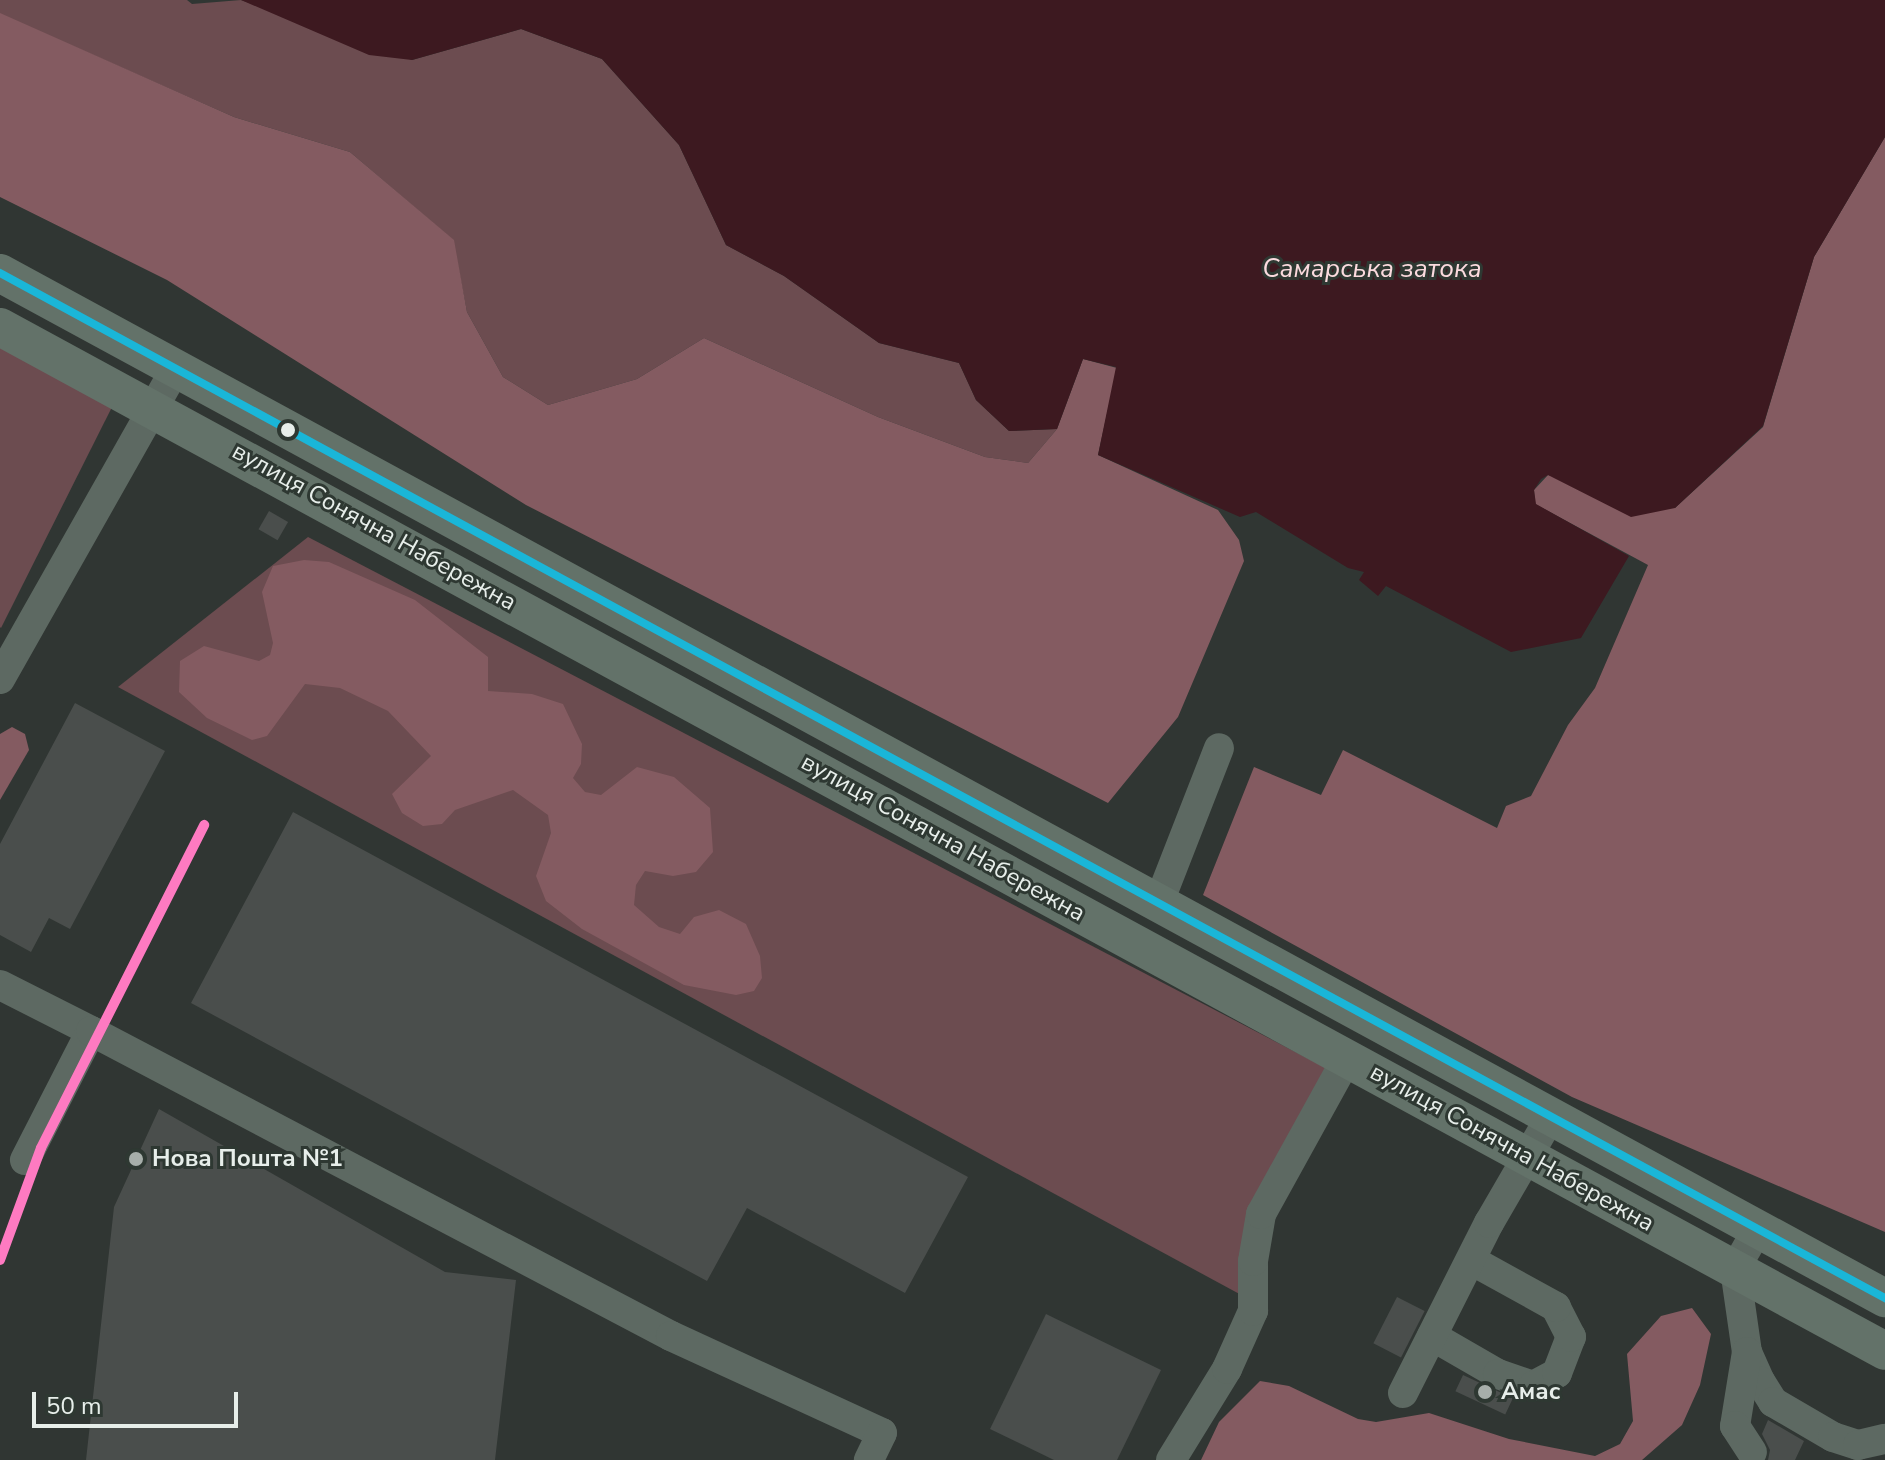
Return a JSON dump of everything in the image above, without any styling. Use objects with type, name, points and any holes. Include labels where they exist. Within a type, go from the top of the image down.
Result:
[{"type":"main road","name":"вулиця Сонячна Набережна","points":[[0,273],[177,366],[1551,1116],[1756,1232],[1885,1298]]},
{"type":"main road","name":"вулиця Сонячна Набережна","points":[[0,327],[155,408],[1885,1351]]},
{"type":"lane","points":[[0,679],[177,366]]},
{"type":"lane","points":[[1159,902],[1219,748]]},
{"type":"lane","points":[[0,985],[671,1336],[882,1433],[869,1460]]},
{"type":"lane","points":[[25,1160],[91,1031]]},
{"type":"lane","points":[[1171,1460],[1227,1369],[1253,1311],[1253,1261],[1261,1214],[1347,1058]]},
{"type":"lane","points":[[1403,1393],[1471,1260],[1551,1116]]},
{"type":"lane","points":[[1752,1452],[1735,1426],[1747,1352],[1735,1269],[1756,1232]]},
{"type":"lane","points":[[1432,1336],[1498,1374],[1533,1386],[1557,1373],[1571,1337],[1556,1307],[1471,1260]]},
{"type":"lane","points":[[1747,1352],[1773,1402],[1805,1424],[1862,1448]]},
{"type":"shaded area","points":[[0,0],[187,0],[192,4],[241,0],[412,60],[521,29],[602,59],[679,145],[726,245],[784,276],[879,343],[959,363],[976,400],[1009,431],[1057,429],[1028,463],[985,457],[878,417],[704,338],[637,379],[548,405],[503,377],[467,312],[453,240],[350,152],[234,117],[0,14]]},
{"type":"shaded area","points":[[0,13],[234,117],[350,152],[454,240],[467,312],[503,377],[548,405],[637,379],[704,338],[878,417],[985,457],[1028,463],[1057,429],[1083,359],[1117,368],[1098,455],[1218,510],[1239,540],[1244,561],[1178,717],[1108,803],[526,505],[167,280],[0,197]]},
{"type":"shaded area","points":[[1885,137],[1885,1232],[1572,1097],[1203,895],[1254,767],[1321,795],[1343,750],[1497,828],[1506,806],[1531,796],[1568,725],[1595,688],[1648,565],[1535,504],[1534,490],[1548,475],[1675,508],[1763,427],[1814,257]]},
{"type":"shaded area","points":[[0,346],[112,407],[1,628],[0,627]]},
{"type":"shaded area","points":[[308,537],[1330,1070],[1245,1297],[118,687]]},
{"type":"shaded area","points":[[304,560],[329,562],[415,600],[488,657],[488,691],[532,694],[563,704],[582,744],[581,764],[573,778],[585,792],[601,795],[637,767],[674,777],[710,808],[713,852],[696,872],[673,876],[645,871],[636,885],[634,905],[659,927],[680,934],[694,917],[719,910],[746,924],[760,956],[762,978],[754,991],[736,995],[684,985],[582,929],[546,901],[536,876],[551,833],[548,815],[513,790],[455,810],[442,824],[423,826],[402,813],[392,794],[431,756],[388,711],[340,688],[305,684],[267,736],[252,740],[207,718],[179,692],[180,661],[204,646],[259,661],[270,655],[273,643],[262,592],[273,566]]},
{"type":"shaded area","points":[[12,727],[25,734],[29,750],[0,800],[0,734]]},
{"type":"shaded area","points":[[1692,1308],[1711,1334],[1700,1385],[1682,1425],[1642,1460],[1201,1460],[1219,1422],[1260,1381],[1289,1386],[1358,1419],[1376,1422],[1429,1413],[1509,1439],[1595,1456],[1620,1444],[1633,1421],[1627,1354],[1661,1316]]},
{"type":"water","name":"Самарська затока","points":[[241,0],[1885,0],[1885,137],[1814,257],[1763,426],[1675,508],[1631,517],[1548,475],[1541,479],[1534,490],[1536,504],[1629,556],[1581,638],[1511,652],[1386,586],[1378,596],[1359,580],[1364,572],[1348,568],[1256,512],[1240,517],[1098,455],[1116,367],[1083,359],[1057,429],[1009,431],[976,400],[959,363],[879,343],[784,276],[726,245],[679,145],[602,59],[521,29],[412,60],[369,55]]},
{"type":"building","points":[[269,511],[288,522],[278,540],[259,529]]},
{"type":"building","points":[[75,703],[165,751],[70,929],[49,918],[31,952],[0,935],[0,844]]},
{"type":"building","points":[[293,812],[968,1177],[905,1293],[747,1208],[707,1281],[191,1003]]},
{"type":"building","points":[[159,1109],[445,1272],[516,1280],[495,1460],[86,1460],[114,1207]]},
{"type":"building","points":[[1397,1297],[1425,1311],[1401,1357],[1373,1343]]},
{"type":"building","points":[[1046,1314],[1161,1370],[1117,1460],[1054,1460],[990,1429]]},
{"type":"building","name":"Амас","points":[[1463,1375],[1513,1398],[1505,1415],[1455,1391]]},
{"type":"building","points":[[1768,1420],[1804,1441],[1795,1460],[1768,1460],[1770,1450],[1762,1434]]},
{"type":"transit line","points":[[0,273],[1885,1298]]},
{"type":"transit line","points":[[0,1260],[41,1148],[204,825]]},
{"type":"place","name":"Нова Пошта №1","points":[[136,1159]]},
{"type":"place","name":"Амас","points":[[1485,1392]]}]
